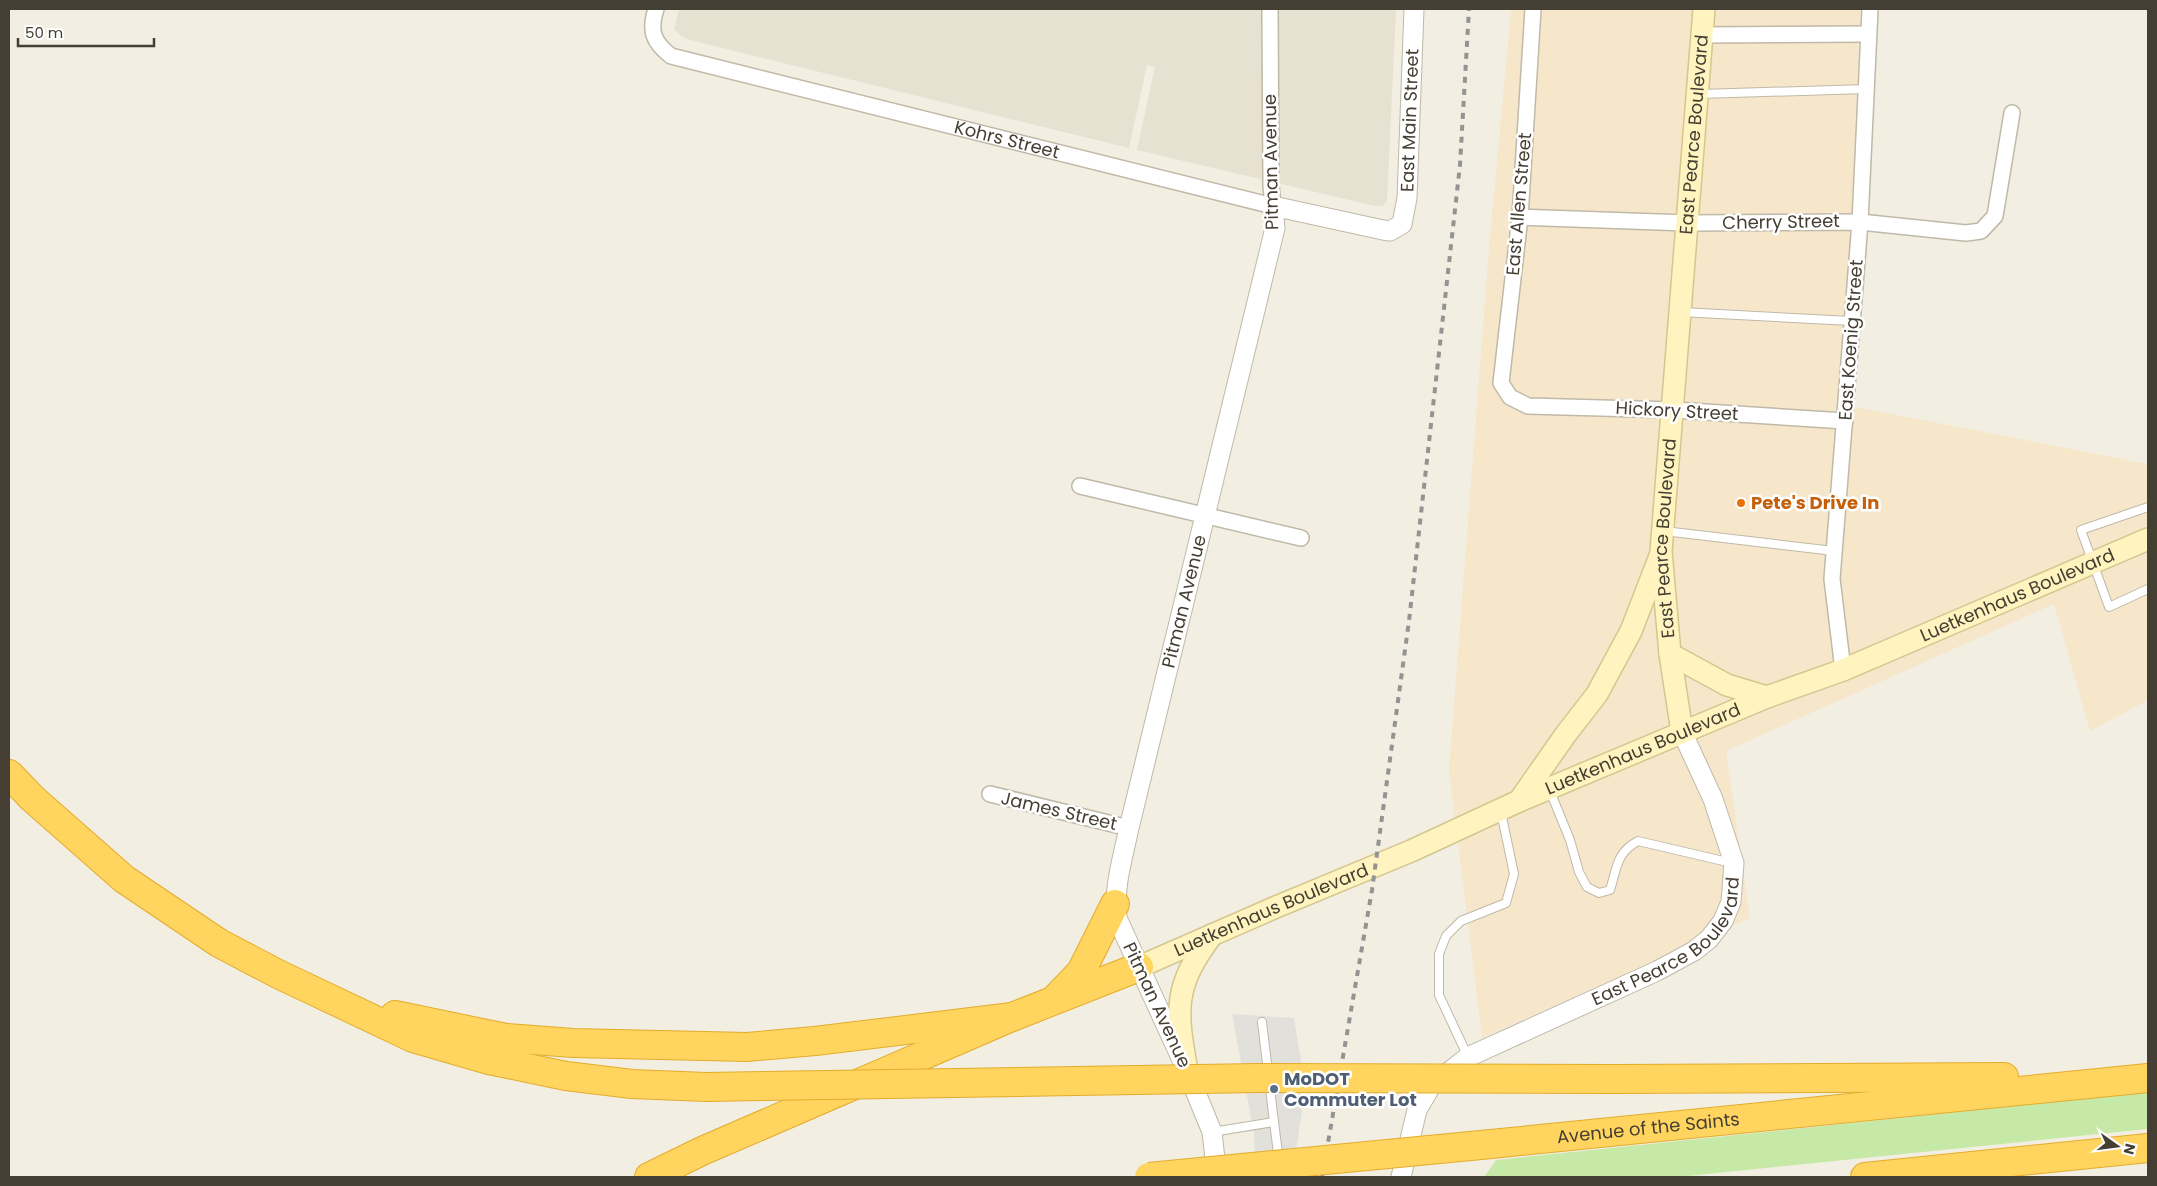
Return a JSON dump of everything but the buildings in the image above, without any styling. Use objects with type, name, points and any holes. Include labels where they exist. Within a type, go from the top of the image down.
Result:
[{"type":"highway","points":[[9,774],[32,798],[124,879],[219,943],[333,1001],[413,1038],[489,1060],[566,1076],[632,1084],[706,1087],[1258,1078],[2148,1077]]},
{"type":"highway","points":[[1053,1001],[1081,972],[1115,904]]},
{"type":"highway","points":[[649,1177],[702,1151],[1012,1017],[1139,967]]},
{"type":"highway","points":[[333,1001],[419,1021],[506,1038],[628,1045],[747,1047],[815,1041],[1012,1017]]},
{"type":"highway","name":"Avenue of the Saints","points":[[1148,1177],[2148,1077]]},
{"type":"highway","points":[[1865,1177],[2148,1148]]},
{"type":"main road","name":"East Pearce Boulevard","points":[[1682,732],[1670,654],[1663,541],[1704,9]]},
{"type":"main road","name":"Luetkenhaus Boulevard","points":[[1139,967],[1276,906],[1412,851],[1510,806],[1682,732],[1768,697],[1842,670],[2148,539]]},
{"type":"main road","points":[[1510,806],[1597,694],[1631,631],[1663,541]]},
{"type":"main road","points":[[1670,654],[1727,685],[1768,697]]},
{"type":"main road","points":[[1188,1071],[1178,1013],[1181,996],[1191,965],[1213,935]]},
{"type":"street","name":"Kohrs Street","points":[[656,9],[652,34],[660,47],[671,56],[1273,206],[1383,230],[1390,231],[1396,229]]},
{"type":"street","name":"Pitman Avenue","points":[[1217,1177],[1212,1132],[1188,1071],[1117,918],[1115,904],[1129,828],[1275,228],[1271,186],[1270,9]]},
{"type":"street","name":"East Main Street","points":[[1396,229],[1402,224],[1405,216],[1407,198],[1414,9]]},
{"type":"street","name":"East Allen Street","points":[[1510,397],[1501,383],[1520,217],[1533,9]]},
{"type":"street","name":"East Koenig Street","points":[[1842,670],[1832,580],[1860,222],[1870,9]]},
{"type":"street","points":[[1703,35],[1868,34]]},
{"type":"street","name":"Cherry Street","points":[[1520,217],[1687,223],[1860,222],[1966,232],[1981,231],[1995,216],[2012,113]]},
{"type":"street","name":"Hickory Street","points":[[1510,397],[1528,406],[1674,410],[1845,422]]},
{"type":"street","points":[[1080,486],[1301,538]]},
{"type":"street","name":"East Pearce Boulevard","points":[[1401,1177],[1417,1110],[1431,1086],[1468,1057],[1657,971],[1694,951],[1710,938],[1727,912],[1730,902],[1734,863],[1713,799],[1682,732]]},
{"type":"street","name":"James Street","points":[[990,794],[1129,828]]},
{"type":"lane","points":[[1698,94],[1866,89]]},
{"type":"lane","points":[[1680,312],[1851,321]]},
{"type":"lane","points":[[2148,507],[2081,530],[2108,607],[2148,589]]},
{"type":"lane","points":[[1663,541],[1834,550]]},
{"type":"lane","points":[[1549,789],[1570,840],[1578,872],[1587,887],[1599,892],[1610,890],[1621,854],[1626,848],[1638,841],[1734,863]]},
{"type":"lane","points":[[1468,1057],[1439,995],[1439,954],[1446,936],[1461,921],[1506,903],[1514,874],[1510,806]]},
{"type":"lane","points":[[1262,1022],[1281,1177]]},
{"type":"lane","points":[[1212,1132],[1274,1122]]},
{"type":"shaded area","points":[[679,9],[1396,9],[1387,200],[1383,206],[1375,206],[1137,150],[1155,67],[1147,65],[1129,148],[690,40],[681,36],[674,29]]},
{"type":"shaded area","points":[[1511,9],[1860,9],[1849,283],[1840,404],[2148,464],[2148,700],[2090,731],[2054,604],[1726,751],[1750,918],[1482,1038],[1449,769],[1489,248]]},
{"type":"shaded area","name":"MoDOT Commuter Lot","points":[[1232,1014],[1294,1018],[1302,1067],[1302,1111],[1292,1177],[1256,1177],[1254,1134]]},
{"type":"green space","points":[[2148,1090],[2148,1129],[1678,1177],[1484,1177],[1496,1160],[1948,1113],[1949,1109]]},
{"type":"railway","points":[[1322,1177],[1372,890],[1409,621],[1460,165],[1469,9]]},
{"type":"place","name":"Pete's Drive In","points":[[1741,503]]},
{"type":"place","name":"MoDOT Commuter Lot","points":[[1274,1089]]}]
